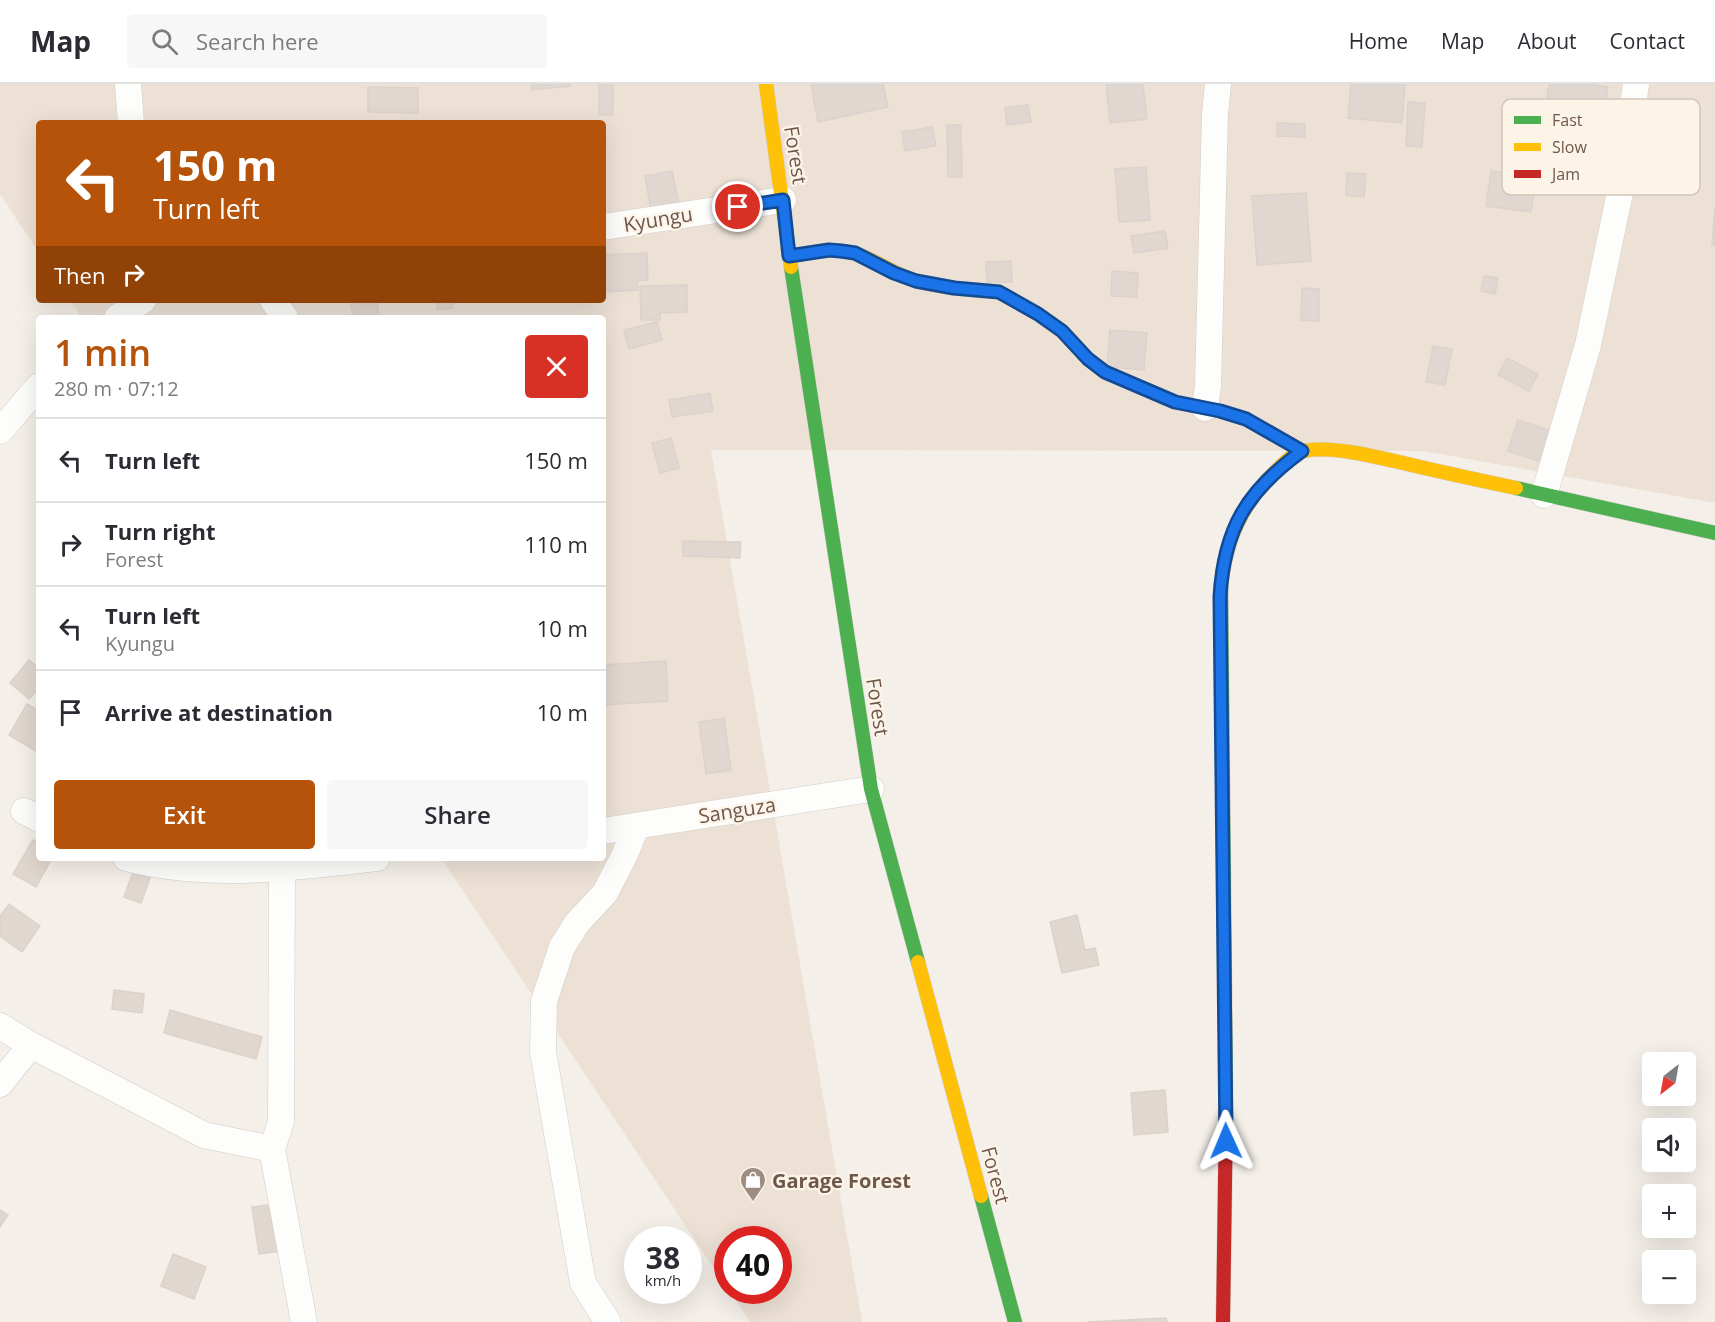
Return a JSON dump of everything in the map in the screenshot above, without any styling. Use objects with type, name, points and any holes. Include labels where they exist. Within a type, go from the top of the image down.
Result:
[{"type":"street","points":[[128,84],[131,120]]},
{"type":"street","name":"Forest","points":[[766,84],[789,256],[871,789],[1015,1322]]},
{"type":"street","points":[[1205,408],[1208,386],[1215,114],[1218,84]]},
{"type":"street","points":[[1634,99],[1636,84]]},
{"type":"street","points":[[1544,495],[1588,345],[1619,195]]},
{"type":"street","name":"Kyungu","points":[[606,227],[783,200]]},
{"type":"street","points":[[789,256],[829,250],[855,253],[894,273],[916,281],[954,288],[999,292],[1038,314],[1062,331],[1088,359],[1105,372],[1175,402],[1246,419],[1302,451],[1332,451],[1375,457],[1715,533]]},
{"type":"street","points":[[121,315],[138,303]]},
{"type":"street","points":[[0,431],[36,389]]},
{"type":"street","points":[[1223,1322],[1226,1141],[1221,572],[1234,529],[1256,490],[1270,475],[1302,451]]},
{"type":"street","name":"Sanguza","points":[[606,831],[871,789]]},
{"type":"street","points":[[608,1322],[582,1283],[543,1052],[544,1001],[562,947],[577,923],[604,893],[625,854],[636,827]]},
{"type":"street","points":[[138,861],[190,869],[228,863],[282,869],[351,861]]},
{"type":"street","points":[[282,869],[281,1122],[272,1149],[304,1322]]},
{"type":"street","points":[[0,1026],[31,1045],[204,1135],[272,1149]]},
{"type":"street","points":[[0,1084],[31,1045]]},
{"type":"shaded area","points":[[0,84],[1715,84],[1715,503],[1423,451],[711,450],[862,1322],[750,1322],[738,1304],[792,1304],[792,1226],[714,1226],[714,1268],[702,1250],[702,1226],[686,1226],[443,861],[606,861],[606,315],[80,315],[72,303],[606,303],[606,120],[36,120],[36,248],[0,194]]},
{"type":"building","points":[[532,84],[570,84],[570,86],[532,90]]},
{"type":"building","points":[[599,84],[613,84],[613,115],[599,115]]},
{"type":"building","points":[[811,84],[883,84],[888,107],[818,122]]},
{"type":"building","points":[[1106,84],[1143,84],[1147,119],[1110,123]]},
{"type":"building","points":[[1351,84],[1405,84],[1402,123],[1348,118]]},
{"type":"building","points":[[1549,84],[1590,84],[1608,87],[1606,99],[1546,99]]},
{"type":"building","points":[[368,87],[418,88],[418,113],[368,112]]},
{"type":"building","points":[[1408,102],[1425,103],[1422,147],[1406,146]]},
{"type":"building","points":[[1028,105],[1031,122],[1007,125],[1005,108]]},
{"type":"building","points":[[1277,123],[1305,124],[1305,137],[1277,136]]},
{"type":"building","points":[[947,125],[961,125],[962,177],[948,177]]},
{"type":"building","points":[[932,127],[936,146],[905,151],[902,132]]},
{"type":"building","points":[[1146,167],[1150,220],[1119,222],[1115,169]]},
{"type":"building","points":[[672,171],[680,209],[652,215],[645,176]]},
{"type":"building","points":[[1491,171],[1502,172],[1502,195],[1533,195],[1531,212],[1486,206]]},
{"type":"building","points":[[1347,173],[1366,174],[1364,197],[1346,195]]},
{"type":"building","points":[[1306,193],[1311,261],[1257,265],[1252,196]]},
{"type":"building","points":[[1715,208],[1715,245],[1712,245]]},
{"type":"building","points":[[1165,231],[1168,248],[1134,253],[1131,236]]},
{"type":"building","points":[[647,253],[648,280],[637,281],[638,290],[606,292],[606,255]]},
{"type":"building","points":[[1011,261],[1012,282],[987,282],[986,262]]},
{"type":"building","points":[[1112,271],[1138,273],[1137,297],[1111,296]]},
{"type":"building","points":[[1484,276],[1498,278],[1495,294],[1481,291]]},
{"type":"building","points":[[687,285],[687,312],[660,313],[660,320],[641,320],[640,286]]},
{"type":"building","points":[[1302,288],[1319,289],[1319,321],[1301,320]]},
{"type":"building","points":[[351,303],[377,303],[379,315],[353,315]]},
{"type":"building","points":[[437,303],[452,303],[453,308],[438,310]]},
{"type":"building","points":[[657,322],[662,340],[629,349],[624,330]]},
{"type":"building","points":[[1110,330],[1147,333],[1144,370],[1107,367]]},
{"type":"building","points":[[1433,346],[1452,349],[1445,385],[1426,382]]},
{"type":"building","points":[[1507,358],[1538,374],[1529,391],[1498,375]]},
{"type":"building","points":[[710,393],[713,411],[672,417],[669,400]]},
{"type":"building","points":[[1518,420],[1551,431],[1542,462],[1508,451]]},
{"type":"building","points":[[671,438],[679,468],[660,473],[652,443]]},
{"type":"building","points":[[683,541],[741,542],[740,558],[683,556]]},
{"type":"building","points":[[29,660],[36,666],[36,691],[29,699],[10,683]]},
{"type":"building","points":[[666,661],[668,701],[606,705],[606,665]]},
{"type":"building","points":[[27,704],[36,709],[36,751],[9,735]]},
{"type":"building","points":[[724,718],[731,770],[706,774],[699,722]]},
{"type":"building","points":[[33,840],[36,842],[36,861],[50,861],[36,887],[13,874]]},
{"type":"building","points":[[133,872],[150,878],[141,903],[124,897]]},
{"type":"building","points":[[9,904],[40,926],[22,952],[0,936],[0,916]]},
{"type":"building","points":[[1077,915],[1085,950],[1095,948],[1099,965],[1062,973],[1050,922]]},
{"type":"building","points":[[114,990],[144,994],[142,1013],[112,1009]]},
{"type":"building","points":[[170,1010],[262,1037],[256,1059],[164,1033]]},
{"type":"building","points":[[1165,1090],[1168,1132],[1134,1135],[1131,1093]]},
{"type":"building","points":[[275,1204],[282,1251],[259,1254],[252,1207]]},
{"type":"building","points":[[0,1210],[8,1215],[0,1227]]},
{"type":"building","points":[[173,1254],[206,1267],[194,1299],[161,1286]]},
{"type":"building","points":[[1166,1318],[1167,1322],[1087,1322]]},
{"type":"traffic: fast","points":[[791,267],[871,789],[918,962]]},
{"type":"traffic: fast","points":[[1006,296],[1062,331],[1088,359],[1105,372],[1175,402],[1246,419],[1302,451]]},
{"type":"traffic: fast","points":[[1516,488],[1715,533]]},
{"type":"traffic: fast","points":[[1221,586],[1226,1112]]},
{"type":"traffic: fast","points":[[981,1196],[1015,1322]]},
{"type":"traffic: slow","points":[[766,84],[791,267]]},
{"type":"traffic: slow","points":[[789,257],[821,251],[845,251],[861,255],[916,281],[947,287],[999,292],[1006,296]]},
{"type":"traffic: slow","points":[[1221,586],[1232,537],[1246,508],[1266,481],[1300,452],[1315,450],[1354,452],[1516,488]]},
{"type":"traffic: slow","points":[[918,962],[981,1196]]},
{"type":"traffic: jam","points":[[1223,1322],[1226,1112]]},
{"type":"place","name":"Garage Forest","points":[[753,1203]]},
{"type":"route","points":[[738,207],[783,200],[789,256],[829,250],[855,253],[894,273],[916,281],[954,288],[999,292],[1038,314],[1062,331],[1088,359],[1105,372],[1175,402],[1246,419],[1302,451],[1270,475],[1256,490],[1234,529],[1221,572],[1226,1141]]}]
